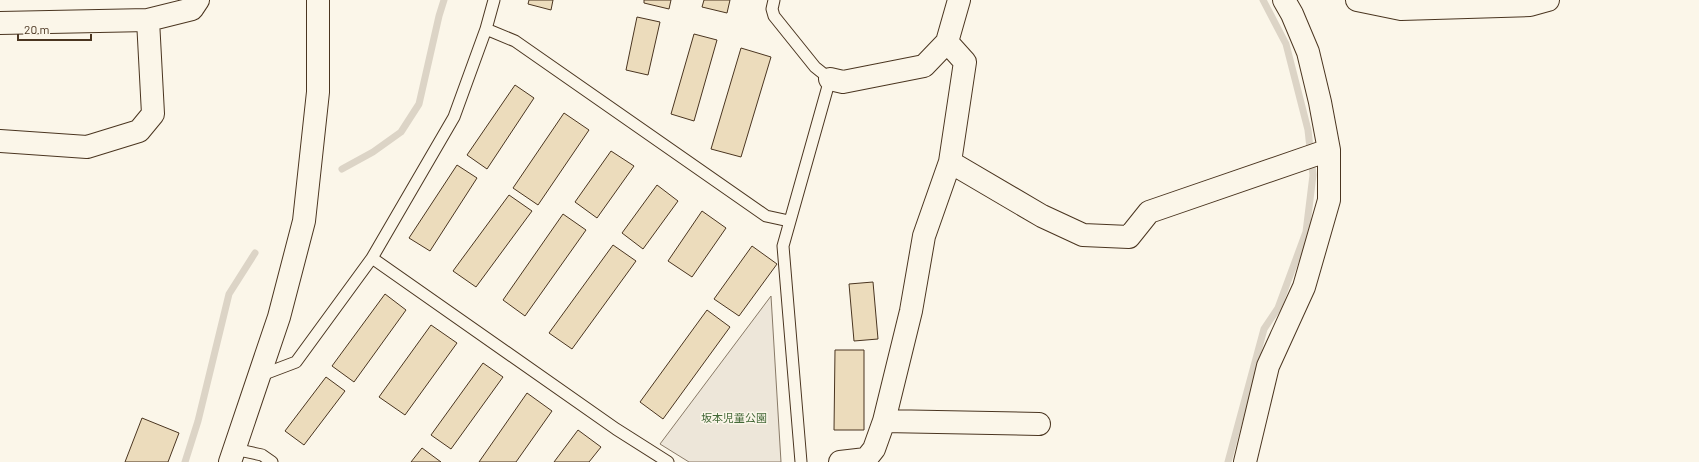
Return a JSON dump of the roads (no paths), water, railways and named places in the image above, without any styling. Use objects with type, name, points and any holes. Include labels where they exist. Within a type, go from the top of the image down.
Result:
[{"type":"street","points":[[0,23],[148,20],[192,8],[198,0]]},
{"type":"street","points":[[232,456],[279,317],[304,221],[318,92],[318,0]]},
{"type":"street","points":[[830,79],[843,82],[924,66],[947,42],[959,0]]},
{"type":"street","points":[[1245,462],[1268,366],[1304,287],[1329,200],[1329,150],[1320,102],[1308,52],[1292,14],[1284,0]]},
{"type":"street","points":[[1357,0],[1401,9],[1530,5],[1548,0]]},
{"type":"street","points":[[0,141],[87,147],[139,131],[153,114],[148,20]]},
{"type":"street","points":[[840,462],[868,460],[874,449],[884,421],[911,311],[924,236],[950,162],[965,62],[947,42]]},
{"type":"street","points":[[950,162],[1042,216],[1083,234],[1129,237],[1149,212],[1329,150]]},
{"type":"street","points":[[884,421],[1039,424]]},
{"type":"lane","points":[[259,376],[296,362],[372,258],[454,117],[486,29],[494,0]]},
{"type":"lane","points":[[774,0],[772,9],[774,16],[815,67],[830,79],[782,246],[801,462]]},
{"type":"lane","points":[[486,29],[516,41],[766,216],[789,221]]},
{"type":"lane","points":[[372,258],[616,429],[668,462]]},
{"type":"lane","points":[[232,456],[262,455],[272,462]]},
{"type":"waterway","points":[[342,169],[373,152],[401,132],[419,104],[444,0]]},
{"type":"waterway","points":[[1228,462],[1264,329],[1278,308],[1306,232],[1313,175],[1308,130],[1286,44],[1263,0]]},
{"type":"waterway","points":[[185,462],[198,421],[229,294],[255,253]]},
{"type":"park label","name":"坂本児童公園","points":[[734,417]]}]
